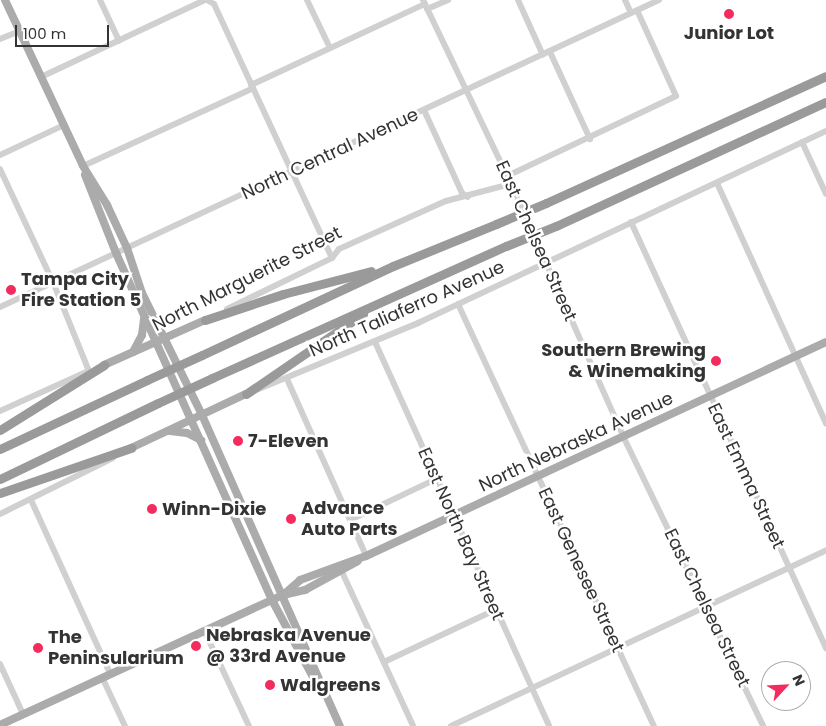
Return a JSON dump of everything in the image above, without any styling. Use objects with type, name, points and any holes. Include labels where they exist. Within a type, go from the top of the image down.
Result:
[{"type":"highway","points":[[0,449],[393,266],[546,203],[826,76]]},
{"type":"highway","points":[[0,479],[212,378],[506,246],[556,226],[826,102]]},
{"type":"highway","points":[[205,320],[283,294],[393,266]]},
{"type":"highway","points":[[246,394],[376,304]]},
{"type":"highway","points":[[0,430],[104,365]]},
{"type":"highway","points":[[0,493],[131,448]]},
{"type":"main road","points":[[5,0],[83,166],[107,205],[127,248],[142,293],[202,415],[340,725]]},
{"type":"main road","points":[[83,166],[93,201],[272,600],[299,656],[340,725]]},
{"type":"main road","points":[[133,352],[142,335],[144,316]]},
{"type":"main road","name":"North Marguerite Street","points":[[104,365],[205,320]]},
{"type":"main road","name":"North Nebraska Avenue","points":[[283,595],[300,580],[366,556],[826,342]]},
{"type":"main road","name":"North Taliaferro Avenue","points":[[131,448],[246,394]]},
{"type":"main road","points":[[168,431],[187,433],[201,440]]},
{"type":"main road","name":"North Nebraska Avenue","points":[[0,725],[13,723],[23,714],[204,630],[283,595],[304,590],[342,572],[366,556]]},
{"type":"street","points":[[100,0],[119,42]]},
{"type":"street","points":[[41,77],[206,0],[214,4],[332,258]]},
{"type":"street","points":[[307,0],[330,48]]},
{"type":"street","points":[[83,166],[425,4],[448,0]]},
{"type":"street","points":[[518,0],[590,139]]},
{"type":"street","points":[[507,176],[590,139],[676,96],[634,12],[624,0]]},
{"type":"street","name":"North Central Avenue","points":[[0,307],[659,0]]},
{"type":"street","name":"East Chelsea Street","points":[[425,4],[511,184],[624,436],[763,726]]},
{"type":"street","points":[[0,40],[20,31]]},
{"type":"street","points":[[424,110],[458,184],[468,197]]},
{"type":"street","points":[[0,156],[64,125]]},
{"type":"street","name":"North Taliaferro Avenue","points":[[246,394],[287,379],[458,304],[826,130]]},
{"type":"street","points":[[802,142],[826,194]]},
{"type":"street","points":[[0,169],[53,282],[89,371]]},
{"type":"street","points":[[717,183],[826,423]]},
{"type":"street","points":[[446,201],[453,197],[458,184]]},
{"type":"street","name":"North Marguerite Street","points":[[205,320],[332,258],[339,250],[446,201],[468,197],[511,184]]},
{"type":"street","name":"East Emma Street","points":[[631,222],[826,648]]},
{"type":"street","name":"East Genesee Street","points":[[458,304],[654,726]]},
{"type":"street","name":"East North Bay Street","points":[[374,342],[549,726]]},
{"type":"street","name":"North Marguerite Street","points":[[0,411],[104,365]]},
{"type":"street","points":[[287,379],[366,556]]},
{"type":"street","name":"North Taliaferro Avenue","points":[[0,514],[131,448]]},
{"type":"street","points":[[350,520],[436,479]]},
{"type":"street","points":[[31,500],[110,673]]},
{"type":"street","points":[[452,726],[826,550]]},
{"type":"street","points":[[342,572],[413,726]]},
{"type":"street","points":[[384,662],[495,610]]},
{"type":"street","points":[[204,630],[249,726]]},
{"type":"street","points":[[0,664],[23,714]]},
{"type":"street","points":[[102,677],[125,726]]},
{"type":"place","name":"Junior Lot","points":[[729,14]]},
{"type":"place","name":"Tampa City Fire Station 5","points":[[11,290]]},
{"type":"place","name":"Southern Brewing & Winemaking","points":[[716,361]]},
{"type":"place","name":"7-Eleven","points":[[238,441]]},
{"type":"place","name":"Winn-Dixie","points":[[152,509]]},
{"type":"place","name":"Advance Auto Parts","points":[[291,519]]},
{"type":"place","name":"Nebraska Avenue @ 33rd Avenue","points":[[196,646]]},
{"type":"place","name":"The Peninsularium","points":[[38,648]]},
{"type":"place","name":"Walgreens","points":[[270,685]]}]
